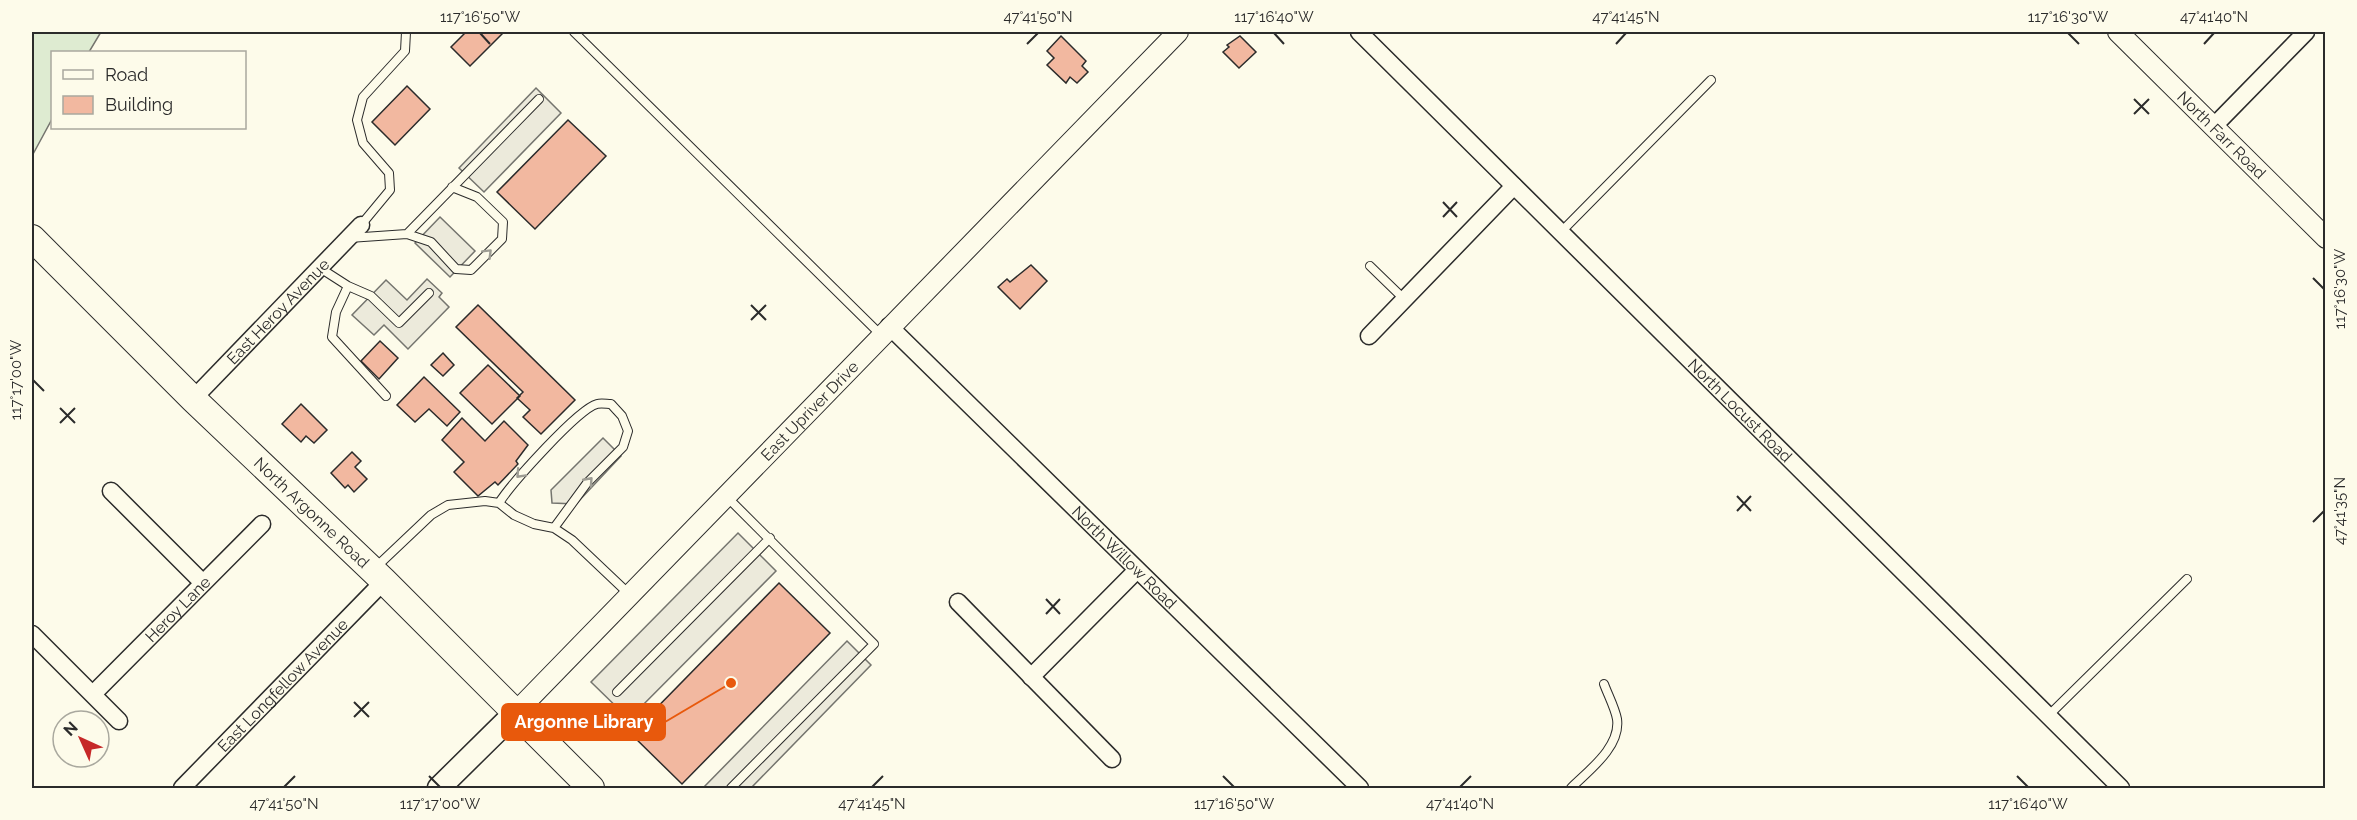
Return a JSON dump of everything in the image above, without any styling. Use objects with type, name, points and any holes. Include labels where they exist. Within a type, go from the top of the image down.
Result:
[{"type":"main road","name":"North Argonne Road","points":[[32,238],[193,399],[378,575],[591,789]]},
{"type":"main road","name":"East Upriver Drive","points":[[439,789],[515,713]]},
{"type":"street","name":"East Upriver Drive","points":[[515,713],[1178,32]]},
{"type":"street","name":"North Locust Road","points":[[1359,32],[2121,789]]},
{"type":"street","name":"North Farr Road","points":[[2118,32],[2325,238]]},
{"type":"street","points":[[2213,127],[2306,32]]},
{"type":"street","points":[[1369,336],[1514,186]]},
{"type":"street","name":"East Heroy Avenue","points":[[193,399],[361,225]]},
{"type":"street","name":"North Willow Road","points":[[885,331],[1137,570],[1360,789]]},
{"type":"street","points":[[111,491],[204,583]]},
{"type":"street","name":"Heroy Lane","points":[[93,694],[262,524]]},
{"type":"street","points":[[1031,677],[1137,570]]},
{"type":"street","name":"East Longfellow Avenue","points":[[182,789],[378,575]]},
{"type":"street","points":[[958,602],[1112,759]]},
{"type":"street","points":[[32,634],[119,721]]},
{"type":"lane","points":[[361,225],[390,190],[389,173],[363,143],[357,120],[363,97],[405,51],[406,32]]},
{"type":"lane","points":[[574,32],[885,331]]},
{"type":"lane","points":[[1561,232],[1711,80]]},
{"type":"lane","points":[[407,234],[539,99]]},
{"type":"lane","points":[[349,238],[407,234],[431,242],[456,269],[471,270],[502,239],[502,222],[477,197],[452,188]]},
{"type":"lane","points":[[1371,266],[1404,299]]},
{"type":"lane","points":[[320,268],[348,286],[371,296],[399,323],[429,293]]},
{"type":"lane","points":[[348,286],[336,312],[332,337],[386,396]]},
{"type":"lane","points":[[499,503],[511,484],[546,447],[586,411],[596,404],[611,404],[622,416],[628,431],[622,447],[587,483],[554,528]]},
{"type":"lane","points":[[725,495],[874,644],[731,789]]},
{"type":"lane","points":[[378,575],[431,515],[448,505],[485,501],[499,503],[514,515],[534,524],[554,528],[572,540],[629,594]]},
{"type":"lane","points":[[617,692],[770,538]]},
{"type":"lane","points":[[2048,716],[2187,579]]},
{"type":"lane","points":[[1571,789],[1606,751],[1617,734],[1617,719],[1604,684]]},
{"type":"green space","points":[[32,32],[101,32],[90,51],[51,51],[51,121],[32,156]]},
{"type":"shaded area","points":[[536,88],[561,113],[484,192],[459,168]]},
{"type":"shaded area","points":[[440,217],[475,251],[450,277],[415,243]]},
{"type":"shaded area","points":[[427,279],[442,293],[439,297],[449,307],[408,349],[384,325],[374,335],[352,315],[386,280],[407,300]]},
{"type":"shaded area","points":[[603,438],[621,456],[576,504],[552,503],[551,490]]},
{"type":"shaded area","points":[[738,533],[776,571],[629,719],[591,682]]},
{"type":"shaded area","points":[[847,641],[871,665],[751,788],[703,788]]},
{"type":"building","points":[[466,32],[503,33],[470,66],[451,47]]},
{"type":"building","points":[[1061,36],[1086,61],[1082,66],[1088,72],[1077,83],[1070,77],[1066,83],[1047,65],[1054,58],[1047,51]]},
{"type":"building","points":[[1240,36],[1256,52],[1239,68],[1223,52],[1229,47],[1227,45]]},
{"type":"building","points":[[407,86],[430,109],[395,145],[372,122]]},
{"type":"building","points":[[568,120],[606,156],[535,229],[497,192]]},
{"type":"building","points":[[1031,265],[1047,281],[1020,309],[998,287],[1007,279],[1010,282]]},
{"type":"building","points":[[478,305],[575,400],[541,434],[523,417],[530,410],[517,398],[523,392],[456,327]]},
{"type":"building","points":[[380,341],[398,358],[379,379],[361,361]]},
{"type":"building","points":[[443,353],[454,365],[443,376],[431,365]]},
{"type":"building","points":[[488,365],[520,396],[492,424],[460,393]]},
{"type":"building","points":[[424,377],[460,412],[447,426],[429,409],[415,422],[397,405]]},
{"type":"building","points":[[301,404],[327,430],[314,443],[306,436],[301,442],[282,424]]},
{"type":"building","points":[[462,418],[485,441],[504,421],[528,445],[516,461],[518,464],[498,485],[495,482],[478,496],[454,472],[464,462],[442,440]]},
{"type":"building","points":[[352,452],[361,461],[355,467],[367,479],[354,492],[348,485],[345,488],[331,473]]},
{"type":"building","points":[[779,583],[830,633],[682,784],[631,734]]},
{"type":"place","name":"Argonne Library","points":[[731,683]]}]
